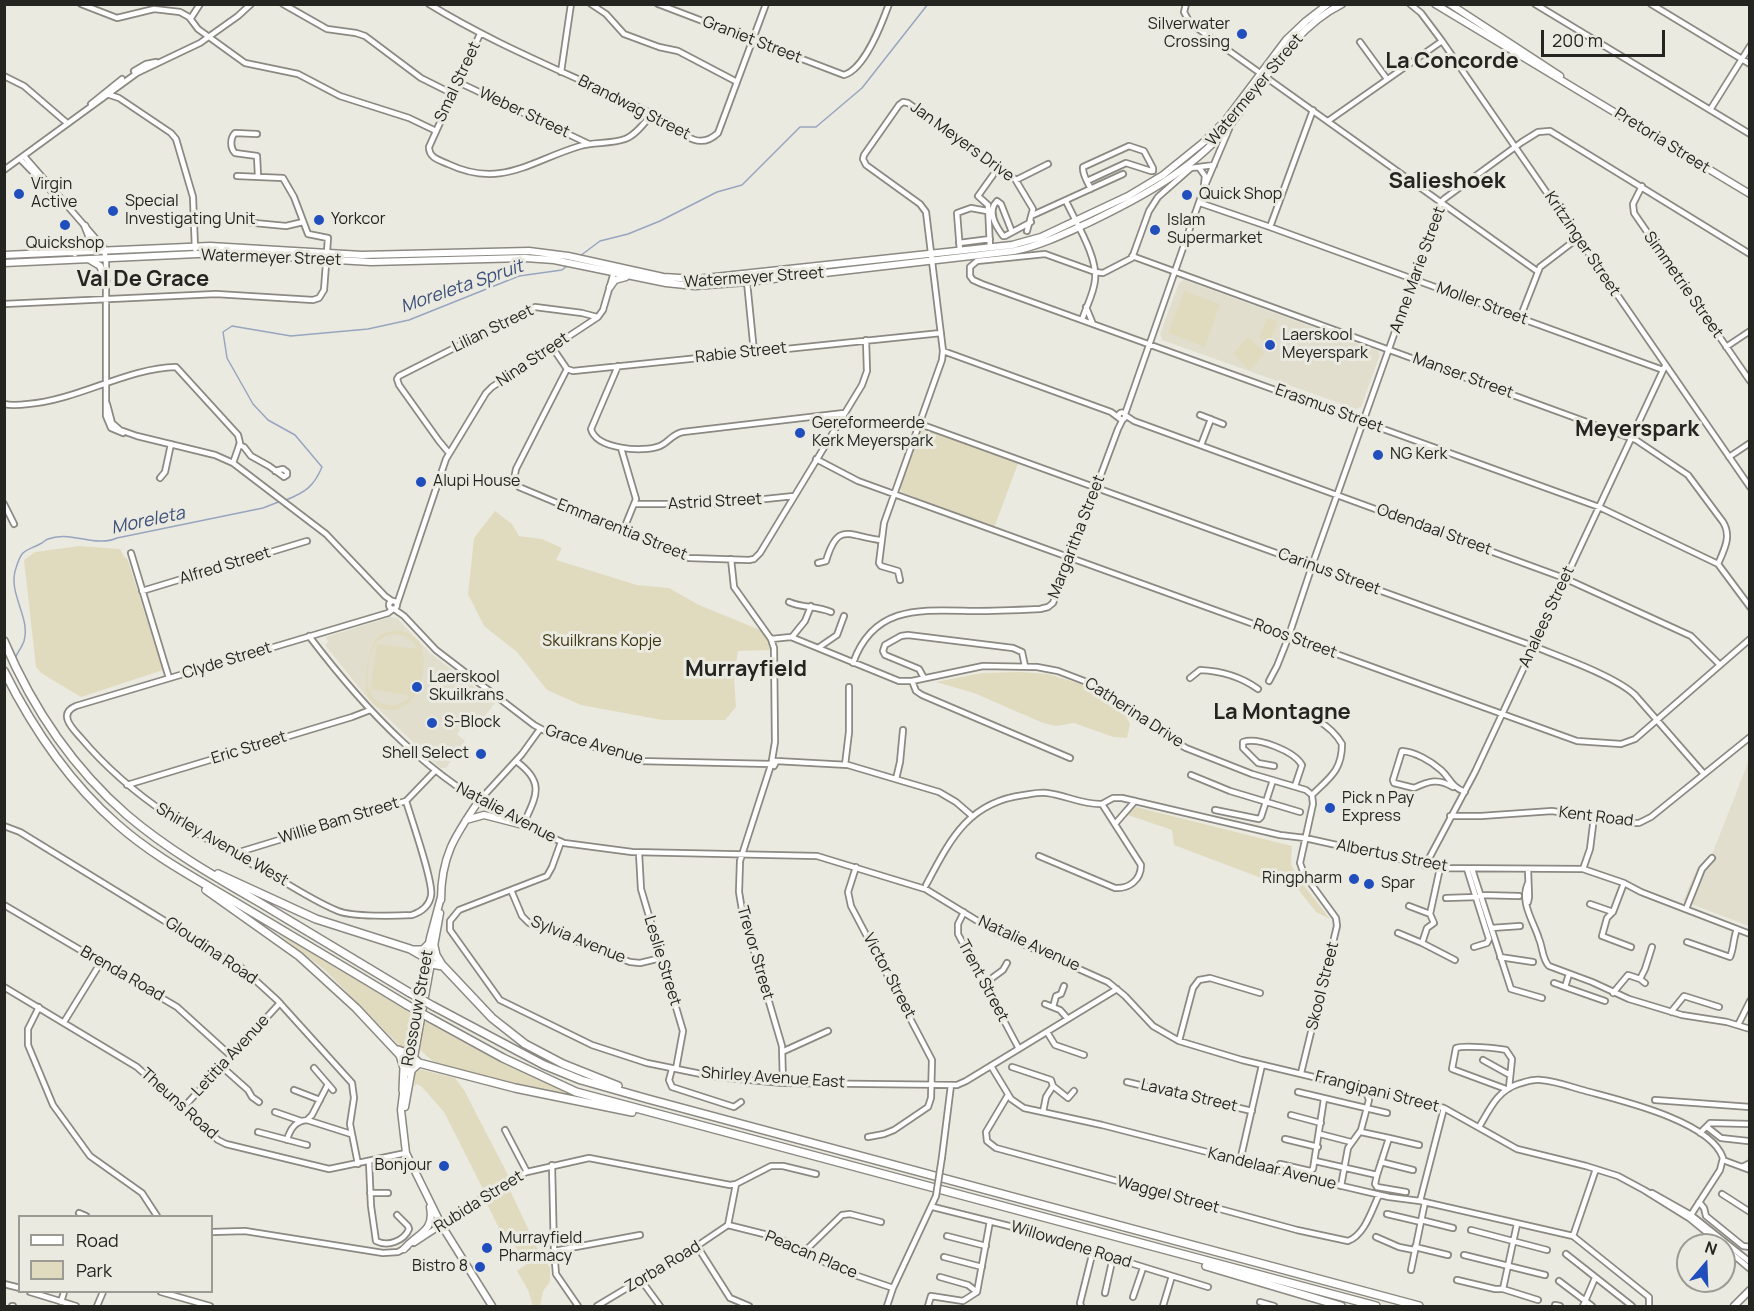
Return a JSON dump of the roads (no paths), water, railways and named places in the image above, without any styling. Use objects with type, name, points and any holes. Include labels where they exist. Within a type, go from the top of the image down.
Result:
[{"type":"highway","points":[[4,641],[21,678],[46,720],[84,771],[126,814],[191,862],[410,993],[519,1053],[565,1074],[648,1100],[1419,1306]]},
{"type":"highway","points":[[4,671],[54,752],[93,800],[117,824],[299,956],[333,985],[393,1047],[403,1062],[403,1090]]},
{"type":"highway","points":[[162,858],[407,1005],[503,1058],[576,1092],[1114,1238],[1376,1306]]},
{"type":"highway","points":[[191,862],[316,919],[410,950],[443,966]]},
{"type":"highway","points":[[410,950],[421,950],[432,945],[436,957],[478,1005],[525,1044],[563,1065],[613,1084],[790,1137]]},
{"type":"highway","points":[[425,970],[430,961]]},
{"type":"highway","points":[[411,1070],[415,1046]]},
{"type":"highway","points":[[393,1047],[414,1059],[515,1088],[690,1124]]},
{"type":"highway","points":[[1114,1238],[1341,1306]]},
{"type":"main road","name":"Watermeyer Street","points":[[4,255],[105,255],[258,248],[371,262],[525,258],[561,261],[603,270],[696,279],[990,248],[1027,242],[1136,199],[1162,184],[1211,145],[1235,119],[1286,40],[1328,4]]},
{"type":"main road","name":"Watermeyer Street","points":[[327,257],[529,251],[590,261],[633,277],[695,286],[933,262],[1029,248],[1149,185],[1179,163],[1225,121],[1296,40],[1342,4]]},
{"type":"main road","name":"Pretoria Street","points":[[1435,4],[1749,194]]},
{"type":"main road","name":"Pretoria Street","points":[[1450,4],[1575,87]]},
{"type":"main road","points":[[74,254],[88,242],[85,226]]},
{"type":"main road","name":"Watermeyer Street","points":[[4,262],[85,259],[105,255]]},
{"type":"main road","points":[[85,259],[94,261],[100,266],[106,281]]},
{"type":"main road","points":[[603,270],[609,280],[610,288]]},
{"type":"main road","points":[[610,288],[619,278],[633,277]]},
{"type":"main road","name":"Rossouw Street","points":[[415,1046],[449,850],[453,839],[478,802]]},
{"type":"main road","points":[[465,820],[484,815],[523,825]]},
{"type":"main road","name":"Rossouw Street","points":[[425,970],[414,1059],[403,1090],[402,1119],[406,1154],[442,1226],[492,1306]]},
{"type":"main road","name":"Rossouw Street","points":[[402,1119],[411,1070]]},
{"type":"main road","points":[[404,1249],[429,1226],[432,1214],[429,1200]]},
{"type":"main road","points":[[1734,1306],[1749,1290]]},
{"type":"street","points":[[81,4],[117,18],[157,9],[178,12],[191,18],[194,25],[244,63],[298,74],[340,96],[409,118],[436,131],[429,147],[431,155],[456,168],[474,173],[511,172],[574,148],[626,139],[652,114]]},
{"type":"street","points":[[191,18],[200,4]]},
{"type":"street","points":[[4,162],[7,168],[136,73],[191,48],[251,4]]},
{"type":"street","points":[[284,4],[327,29],[364,36],[421,78],[453,94]]},
{"type":"street","name":"Brandwag Street","points":[[429,4],[480,34],[668,122],[685,137],[702,140],[718,133],[766,4]]},
{"type":"street","points":[[561,72],[571,4]]},
{"type":"street","points":[[591,4],[606,14],[624,34],[659,47],[678,51],[737,82]]},
{"type":"street","name":"Graniet Street","points":[[658,4],[838,73],[846,74],[855,68],[867,51],[879,31],[889,4]]},
{"type":"street","points":[[1186,4],[1184,12],[1188,20],[1537,271]]},
{"type":"street","name":"Kritzinger Street","points":[[1410,4],[1421,13],[1442,41],[1578,238],[1664,368],[1749,487]]},
{"type":"street","points":[[1535,4],[1749,134]]},
{"type":"street","points":[[1651,4],[1749,64]]},
{"type":"street","name":"Smal Street","points":[[436,131],[480,34]]},
{"type":"street","points":[[1328,122],[1442,41]]},
{"type":"street","points":[[1360,42],[1387,79]]},
{"type":"street","points":[[1710,110],[1749,46]]},
{"type":"street","points":[[90,106],[134,70],[157,62]]},
{"type":"street","points":[[4,76],[24,86],[67,123]]},
{"type":"street","name":"Weber Street","points":[[458,82],[590,144]]},
{"type":"street","points":[[116,87],[119,98]]},
{"type":"street","points":[[107,94],[119,98],[171,133],[176,139],[193,196],[195,250]]},
{"type":"street","name":"Jan Meyers Drive","points":[[932,254],[925,209],[868,167],[863,159],[896,108],[905,102],[1017,180],[1033,209],[1033,215]]},
{"type":"street","points":[[1270,227],[1313,110]]},
{"type":"street","name":"Margaritha Street","points":[[853,663],[867,636],[886,620],[899,614],[931,610],[998,611],[1047,608],[1057,598],[1204,188],[1224,138],[1235,119]]},
{"type":"street","name":"Anne Marie Street","points":[[1269,681],[1278,666],[1441,202],[1538,132],[1550,131],[1749,254]]},
{"type":"street","points":[[257,134],[235,133],[231,146],[235,153],[257,156],[258,176]]},
{"type":"street","points":[[1087,181],[1126,163],[1154,170],[1146,152],[1131,145],[1084,166],[1082,170],[1087,181],[1091,189]]},
{"type":"street","points":[[22,157],[102,246],[105,255],[106,281],[107,382]]},
{"type":"street","points":[[1017,180],[1048,164]]},
{"type":"street","points":[[1095,272],[1102,273],[1128,261],[1155,201],[1190,169],[1214,165]]},
{"type":"street","points":[[1197,167],[1205,174],[1204,188]]},
{"type":"street","points":[[1027,231],[1033,215],[1123,174]]},
{"type":"street","points":[[990,248],[987,204],[978,196],[993,175]]},
{"type":"street","points":[[4,304],[106,301],[216,294],[315,300],[320,298],[324,292],[328,238],[309,236],[294,197],[284,179],[281,177],[237,176]]},
{"type":"street","name":"Simmetrie Street","points":[[1642,186],[1633,204],[1633,211],[1749,381]]},
{"type":"street","points":[[1012,232],[1001,204],[997,201],[991,208],[1001,235],[1005,236],[1030,222]]},
{"type":"street","points":[[1066,201],[1092,258],[1095,272],[1095,282],[1082,320]]},
{"type":"street","name":"Moller Street","points":[[1200,203],[1664,368]]},
{"type":"street","points":[[960,251],[957,213],[971,208],[987,211]]},
{"type":"street","points":[[233,221],[286,226],[303,222]]},
{"type":"street","points":[[959,243],[990,238]]},
{"type":"street","points":[[1520,318],[1537,271],[1578,238]]},
{"type":"street","points":[[900,580],[898,571],[879,564],[880,540],[942,360],[943,351],[932,254]]},
{"type":"street","name":"Erasmus Street","points":[[1095,272],[1045,254],[976,262],[969,270],[973,280],[1599,507],[1718,564],[1749,607]]},
{"type":"street","name":"Manser Street","points":[[1132,256],[1631,438],[1688,475],[1723,522],[1727,530],[1727,538],[1718,564]]},
{"type":"street","points":[[597,317],[603,310],[615,270]]},
{"type":"street","points":[[747,282],[754,352]]},
{"type":"street","name":"Lilian Street","points":[[449,453],[398,380],[399,376],[536,306],[597,317]]},
{"type":"street","points":[[1086,307],[1094,324]]},
{"type":"street","name":"Nina Street","points":[[393,605],[400,592],[449,453],[488,390],[597,317]]},
{"type":"street","points":[[1726,347],[1749,331]]},
{"type":"street","name":"Rabie Street","points":[[567,369],[575,371],[941,333]]},
{"type":"street","name":"Emmarentia Street","points":[[567,369],[516,469],[515,481],[524,490],[689,558],[752,559],[757,556],[866,376],[866,340]]},
{"type":"street","points":[[552,347],[567,369]]},
{"type":"street","name":"Odendaal Street","points":[[943,351],[1564,578],[1691,636],[1720,665]]},
{"type":"street","points":[[4,404],[11,406],[50,402],[107,382],[175,366],[181,369],[240,439],[233,463]]},
{"type":"street","points":[[618,366],[591,429],[597,439],[621,448],[656,447],[674,434],[683,432],[844,413]]},
{"type":"street","name":"Analees Street","points":[[1425,866],[1465,792],[1664,368]]},
{"type":"street","name":"Grace Avenue","points":[[107,382],[108,415],[116,427],[137,436],[215,455],[233,463],[279,497],[333,542],[436,650],[540,729],[638,761],[845,765],[947,795],[971,815]]},
{"type":"street","points":[[1200,415],[1223,424]]},
{"type":"street","points":[[1201,445],[1211,419]]},
{"type":"street","name":"Carinus Street","points":[[920,424],[1533,646],[1621,684],[1635,695],[1704,774]]},
{"type":"street","points":[[1729,457],[1749,443]]},
{"type":"street","points":[[160,478],[165,472],[171,444]]},
{"type":"street","points":[[239,445],[245,448],[250,456],[275,471]]},
{"type":"street","points":[[621,448],[635,493],[635,504],[623,531]]},
{"type":"street","name":"Roos Street","points":[[816,459],[858,481],[1570,739],[1621,744],[1635,740],[1749,639]]},
{"type":"street","name":"Astrid Street","points":[[635,504],[717,504],[794,496]]},
{"type":"street","points":[[4,504],[14,524]]},
{"type":"street","points":[[818,563],[825,562],[832,542],[848,533],[880,540]]},
{"type":"street","name":"Alfred Street","points":[[142,591],[307,541]]},
{"type":"street","points":[[131,553],[169,678]]},
{"type":"street","name":"Trevor Street","points":[[731,560],[734,587],[771,639],[776,656],[773,763],[742,854],[738,875],[739,899],[783,1051],[783,1083]]},
{"type":"street","points":[[789,602],[831,612]]},
{"type":"street","name":"Clyde Street","points":[[71,708],[390,612],[393,605]]},
{"type":"street","points":[[792,638],[804,623],[811,606]]},
{"type":"street","points":[[818,648],[837,635],[844,616]]},
{"type":"street","points":[[924,678],[919,669],[885,655],[883,651],[885,645],[901,636],[908,635],[1013,648],[1022,652],[1025,666]]},
{"type":"street","name":"Natalie Avenue","points":[[309,636],[370,710],[434,772],[478,802],[561,842],[639,853],[803,854],[825,857],[927,887],[994,931],[1095,975],[1117,989]]},
{"type":"street","name":"Catherina Drive","points":[[771,639],[784,636],[792,638],[896,681],[912,681],[980,666],[1025,666],[1052,669],[1097,687],[1140,720],[1181,745],[1254,774],[1295,786],[1312,795]]},
{"type":"street","points":[[1190,678],[1200,670],[1217,671],[1240,677],[1258,689]]},
{"type":"street","points":[[912,681],[916,691],[922,695],[1070,758]]},
{"type":"street","points":[[845,765],[849,732],[849,687]]},
{"type":"street","name":"Shirley Avenue West","points":[[71,708],[67,715],[68,723],[90,750],[127,786],[192,831],[339,912],[397,915],[418,913],[429,902],[431,886],[406,801]]},
{"type":"street","name":"Eric Street","points":[[127,786],[370,710]]},
{"type":"street","points":[[1285,711],[1297,711],[1310,717],[1328,728],[1342,744],[1341,755],[1332,777],[1312,795],[1313,804],[1305,838]]},
{"type":"street","name":"Rossouw Street","points":[[478,802],[516,761],[540,729]]},
{"type":"street","points":[[896,779],[903,730]]},
{"type":"street","name":"Kent Road","points":[[1450,816],[1552,812],[1640,823],[1651,817],[1749,737]]},
{"type":"street","points":[[1274,766],[1257,763],[1243,748],[1243,742],[1254,740],[1289,753],[1302,763],[1295,786]]},
{"type":"street","points":[[1453,787],[1441,770],[1417,755],[1402,751],[1394,783],[1414,788],[1425,782],[1442,780],[1453,787],[1465,792]]},
{"type":"street","points":[[516,761],[529,771],[536,787],[535,799],[523,825]]},
{"type":"street","points":[[1254,774],[1257,763]]},
{"type":"street","name":"Willie Bam Street","points":[[233,854],[406,801],[434,772]]},
{"type":"street","points":[[1191,775],[1230,791],[1300,812]]},
{"type":"street","points":[[1215,810],[1261,818],[1272,780]]},
{"type":"street","name":"Albertus Street","points":[[971,815],[1004,798],[1040,793],[1102,804],[1115,797],[1425,866],[1469,869],[1583,869],[1624,883],[1749,934]]},
{"type":"street","points":[[1115,824],[1135,801]]},
{"type":"street","points":[[1039,856],[1111,887],[1125,888],[1137,880],[1141,872],[1141,865],[1102,804]]},
{"type":"street","points":[[927,887],[946,846],[971,815]]},
{"type":"street","points":[[1583,869],[1590,849],[1594,817]]},
{"type":"street","name":"Gloudina Road","points":[[4,826],[20,832],[231,960],[280,1003],[350,1079],[354,1098],[351,1134],[358,1164]]},
{"type":"street","name":"Skool Street","points":[[1301,1073],[1337,926],[1336,918],[1300,866],[1305,838]]},
{"type":"street","points":[[512,890],[547,876],[561,842]]},
{"type":"street","name":"Leslie Street","points":[[639,853],[641,889],[682,1030],[674,1069]]},
{"type":"street","points":[[1686,909],[1702,869],[1712,858]]},
{"type":"street","name":"Victor Street","points":[[856,867],[849,890],[849,901],[931,1055],[930,1105],[925,1111],[890,1132],[867,1137]]},
{"type":"street","points":[[1422,943],[1427,928],[1434,923],[1430,914],[1440,868]]},
{"type":"street","points":[[1469,869],[1512,990],[1542,998]]},
{"type":"street","points":[[1528,869],[1527,904],[1546,963],[1613,993],[1671,1012],[1749,1029]]},
{"type":"street","points":[[1624,883],[1613,912],[1607,918],[1602,936],[1631,947]]},
{"type":"street","name":"Shirley Avenue East","points":[[512,890],[458,911],[450,921],[451,932],[501,1001],[592,1045],[647,1063],[725,1078],[783,1083],[951,1085],[966,1081],[1117,989]]},
{"type":"street","name":"Sylvia Avenue","points":[[512,890],[522,916],[530,923],[630,962],[640,963],[661,958]]},
{"type":"street","points":[[1474,947],[1487,943],[1489,940],[1479,896]]},
{"type":"street","points":[[1446,898],[1519,896]]},
{"type":"street","points":[[1590,904],[1613,912]]},
{"type":"street","name":"Brenda Road","points":[[4,905],[177,1007],[231,1056]]},
{"type":"street","points":[[1409,906],[1430,914]]},
{"type":"street","name":"Trent Street","points":[[964,912],[958,924],[958,934],[1020,1049]]},
{"type":"street","points":[[1491,928],[1520,926]]},
{"type":"street","points":[[1687,942],[1730,957],[1737,929]]},
{"type":"street","points":[[1398,933],[1455,960]]},
{"type":"street","points":[[1640,979],[1652,947]]},
{"type":"street","points":[[1500,957],[1533,962]]},
{"type":"street","points":[[64,1022],[101,962]]},
{"type":"street","points":[[984,984],[1004,970],[1007,963]]},
{"type":"street","points":[[1565,987],[1569,974]]},
{"type":"street","points":[[1613,993],[1627,976],[1640,979],[1645,983]]},
{"type":"street","points":[[1179,1041],[1193,988],[1198,980],[1210,978],[1260,993]]},
{"type":"street","points":[[1554,983],[1605,1001]]},
{"type":"street","points":[[1053,1007],[1056,996],[1061,994],[1064,986]]},
{"type":"street","name":"Theuns Road","points":[[4,987],[137,1067],[218,1140],[226,1144],[329,1169],[406,1154]]},
{"type":"street","name":"Frangipani Street","points":[[1117,989],[1153,1026],[1179,1041],[1262,1065],[1444,1108],[1522,1151],[1613,1174],[1661,1197],[1749,1262]]},
{"type":"street","points":[[1671,1012],[1684,996],[1719,1007]]},
{"type":"street","points":[[1738,1025],[1749,1001]]},
{"type":"street","name":"Letitia Avenue","points":[[182,1108],[280,1003]]},
{"type":"street","points":[[1045,1004],[1062,1011],[1068,1019]]},
{"type":"street","points":[[39,1007],[27,1029],[28,1046],[53,1105],[90,1156],[142,1193],[156,1215]]},
{"type":"street","points":[[783,1051],[828,1031]]},
{"type":"street","points":[[1047,1032],[1055,1045],[1084,1055]]},
{"type":"street","points":[[1459,1046],[1480,1049],[1490,1046],[1506,1050],[1512,1059],[1508,1089],[1452,1069],[1456,1048],[1459,1046]]},
{"type":"street","points":[[1483,1060],[1510,1075]]},
{"type":"street","points":[[1240,1161],[1262,1065]]},
{"type":"street","points":[[221,1066],[259,1102]]},
{"type":"street","points":[[991,1066],[1008,1095]]},
{"type":"street","points":[[1012,1067],[1051,1080],[1053,1086],[1068,1098],[1074,1091]]},
{"type":"street","points":[[314,1068],[333,1090]]},
{"type":"street","points":[[674,1069],[669,1081],[672,1087],[735,1107],[741,1102]]},
{"type":"street","points":[[1479,1127],[1497,1098],[1508,1089],[1524,1082],[1541,1080],[1608,1095],[1669,1117],[1700,1133],[1719,1150],[1723,1160],[1720,1170],[1690,1217]]},
{"type":"street","name":"Lavata Street","points":[[1127,1082],[1252,1111]]},
{"type":"street","points":[[287,1140],[295,1125],[304,1120],[320,1100],[328,1084]]},
{"type":"street","points":[[887,1306],[893,1288],[933,1207],[951,1085]]},
{"type":"street","points":[[1043,1112],[1046,1097],[1053,1086]]},
{"type":"street","points":[[1365,1089],[1369,1100]]},
{"type":"street","points":[[294,1090],[320,1100]]},
{"type":"street","points":[[1298,1092],[1387,1113]]},
{"type":"street","points":[[1341,1186],[1351,1143],[1360,1132],[1369,1100],[1379,1092]]},
{"type":"street","name":"Kandelaar Avenue","points":[[1008,1095],[1018,1105],[1043,1112],[1379,1195],[1423,1201],[1573,1236]]},
{"type":"street","name":"Waggel Street","points":[[1008,1095],[986,1132],[987,1141],[996,1148],[1253,1218],[1348,1241],[1355,1238],[1361,1231],[1379,1195]]},
{"type":"street","points":[[1280,1164],[1310,1172],[1313,1169],[1324,1099]]},
{"type":"street","points":[[1655,1100],[1749,1107]]},
{"type":"street","points":[[1411,1270],[1423,1201],[1444,1108]]},
{"type":"street","points":[[275,1112],[351,1134]]},
{"type":"street","points":[[1291,1115],[1321,1123]]},
{"type":"street","points":[[1700,1133],[1714,1123],[1749,1124]]},
{"type":"street","points":[[1707,1126],[1720,1138],[1748,1141]]},
{"type":"street","points":[[505,1130],[527,1172]]},
{"type":"street","points":[[258,1132],[308,1145]]},
{"type":"street","points":[[1360,1132],[1419,1145]]},
{"type":"street","points":[[1320,1134],[1351,1143]]},
{"type":"street","points":[[1389,1138],[1375,1184],[1377,1187],[1406,1192]]},
{"type":"street","points":[[1285,1139],[1318,1147]]},
{"type":"street","name":"Rubida Street","points":[[213,1232],[245,1231],[384,1253],[394,1252],[404,1249],[442,1226],[510,1180],[527,1172],[552,1165],[591,1158],[725,1184],[736,1184]]},
{"type":"street","points":[[1723,1160],[1749,1170]]},
{"type":"street","points":[[1315,1161],[1377,1175]]},
{"type":"street","points":[[369,1162],[374,1237],[378,1242],[390,1244],[408,1232],[408,1226],[397,1215]]},
{"type":"street","points":[[1381,1162],[1413,1170]]},
{"type":"street","points":[[1742,1167],[1749,1163]]},
{"type":"street","points":[[552,1165],[554,1251],[557,1276],[578,1306]]},
{"type":"street","points":[[728,1226],[736,1184],[775,1165],[816,1174]]},
{"type":"street","points":[[1596,1169],[1573,1236],[1649,1297],[1649,1306]]},
{"type":"street","points":[[370,1193],[388,1193]]},
{"type":"street","points":[[1722,1194],[1749,1212]]},
{"type":"street","points":[[1699,1202],[1707,1217],[1743,1246],[1749,1247]]},
{"type":"street","name":"Willowdene Road","points":[[933,1207],[1094,1251],[1208,1287]]},
{"type":"street","points":[[79,1213],[84,1215]]},
{"type":"street","points":[[805,1251],[842,1215],[850,1214],[881,1222]]},
{"type":"street","points":[[1388,1214],[1453,1228]]},
{"type":"street","name":"Frangipani Street","points":[[1690,1217],[1708,1233]]},
{"type":"street","points":[[928,1306],[931,1296],[959,1301],[977,1292],[990,1221]]},
{"type":"street","points":[[1503,1289],[1517,1224]]},
{"type":"street","name":"Zorba Road","points":[[597,1306],[728,1226]]},
{"type":"street","name":"Peacan Place","points":[[728,1226],[768,1235],[805,1251],[837,1269],[893,1288]]},
{"type":"street","points":[[1471,1230],[1546,1250]]},
{"type":"street","points":[[554,1251],[639,1235]]},
{"type":"street","points":[[946,1236],[986,1246]]},
{"type":"street","points":[[1376,1237],[1399,1247],[1448,1255]]},
{"type":"street","points":[[697,1246],[730,1298],[749,1306]]},
{"type":"street","points":[[1081,1306],[1094,1251]]},
{"type":"street","points":[[1566,1254],[1632,1306]]},
{"type":"street","points":[[1464,1255],[1545,1275]]},
{"type":"street","points":[[944,1257],[982,1267]]},
{"type":"street","points":[[1105,1293],[1113,1257]]},
{"type":"street","name":"Frangipani Street","points":[[1736,1258],[1749,1269]]},
{"type":"street","points":[[1133,1296],[1143,1268]]},
{"type":"street","points":[[1163,1306],[1172,1276]]},
{"type":"street","points":[[940,1278],[968,1285],[977,1292]]},
{"type":"street","points":[[1583,1306],[1595,1278]]},
{"type":"street","points":[[641,1280],[660,1306]]},
{"type":"street","points":[[1457,1280],[1503,1289],[1538,1300]]},
{"type":"street","points":[[1559,1281],[1592,1306]]},
{"type":"street","points":[[33,1293],[76,1306]]},
{"type":"street","points":[[61,1302],[64,1293]]},
{"type":"street","points":[[164,1293],[210,1306]]},
{"type":"street","points":[[1260,1302],[1274,1306]]},
{"type":"waterway","name":"Moreleta Spruit","points":[[580,256],[600,241],[628,234],[660,221],[717,192],[742,185],[800,127],[816,127],[862,88],[928,4]]},
{"type":"waterway","name":"Moreleta Spruit","points":[[286,500],[308,488],[322,467],[295,435],[268,420],[253,404],[227,358],[223,332],[232,326],[291,336],[368,329],[409,320],[519,276],[562,270],[567,266]]},
{"type":"waterway","name":"Moreleta","points":[[15,658],[23,643],[25,632],[14,587],[14,577],[20,557],[27,550],[47,539],[56,537],[109,541],[263,508],[281,501]]},
{"type":"place","name":"Silverwater Crossing","points":[[1242,34]]},
{"type":"place","name":"Virgin Active","points":[[19,194]]},
{"type":"place","name":"Quick Shop","points":[[1187,195]]},
{"type":"place","name":"Special Investigating Unit","points":[[113,211]]},
{"type":"place","name":"Yorkcor","points":[[319,220]]},
{"type":"place","name":"Quickshop","points":[[65,225]]},
{"type":"place","name":"Islam Supermarket","points":[[1155,230]]},
{"type":"place","name":"Laerskool Meyerspark","points":[[1270,345]]},
{"type":"place","name":"Gereformeerde Kerk Meyerspark","points":[[800,433]]},
{"type":"place","name":"NG Kerk","points":[[1378,455]]},
{"type":"place","name":"Alupi House","points":[[421,482]]},
{"type":"place","name":"Laerskool Skuilkrans","points":[[417,687]]},
{"type":"place","name":"S-Block","points":[[432,723]]},
{"type":"place","name":"Shell Select","points":[[481,754]]},
{"type":"place","name":"Pick n Pay Express","points":[[1330,808]]},
{"type":"place","name":"Ringpharm","points":[[1354,879]]},
{"type":"place","name":"Spar","points":[[1369,884]]},
{"type":"place","name":"Bonjour","points":[[444,1166]]},
{"type":"place","name":"Murrayfield Pharmacy","points":[[487,1248]]},
{"type":"place","name":"Bistro 8","points":[[480,1267]]},
{"type":"district","name":"La Concorde","points":[[1452,62]]},
{"type":"district","name":"Salieshoek","points":[[1447,182]]},
{"type":"district","name":"Val De Grace","points":[[143,280]]},
{"type":"district","name":"Meyerspark","points":[[1637,430]]},
{"type":"district","name":"Murrayfield","points":[[746,670]]},
{"type":"district","name":"La Montagne","points":[[1282,713]]},
{"type":"park label","name":"Skuilkrans Kopje","points":[[602,642]]}]
